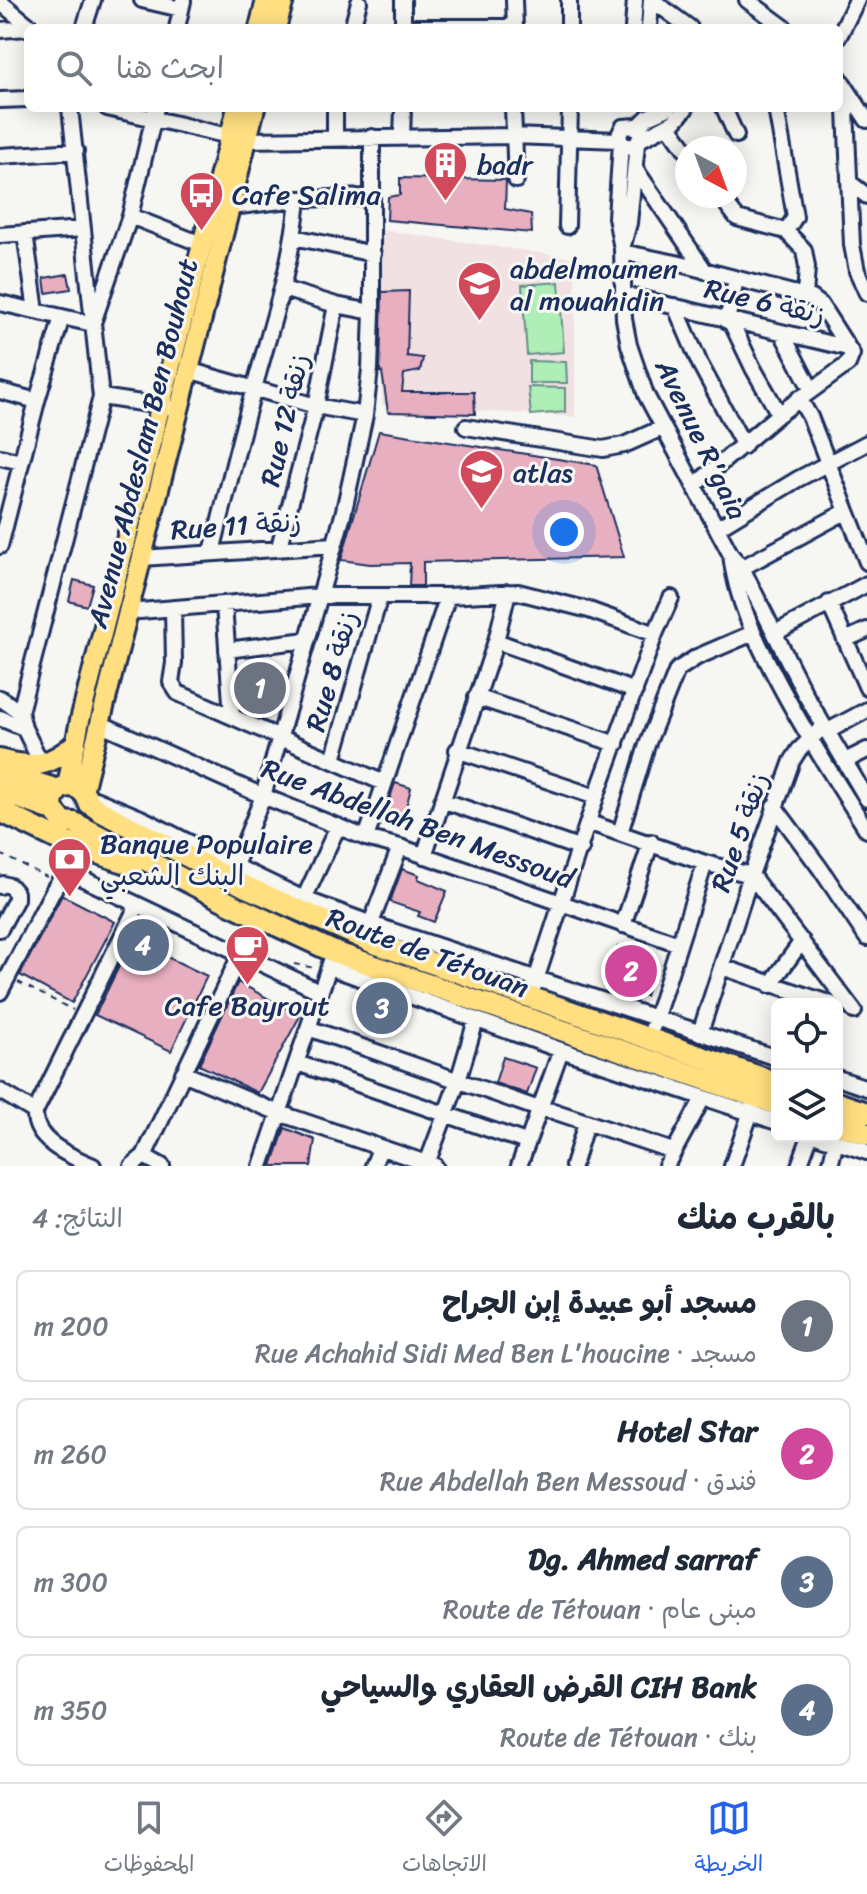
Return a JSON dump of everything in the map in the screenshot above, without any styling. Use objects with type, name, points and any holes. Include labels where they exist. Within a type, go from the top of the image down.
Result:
[{"type":"highway","points":[[0,760],[19,766],[42,765],[75,744]]},
{"type":"highway","name":"Route de Tétouan","points":[[0,772],[77,793],[374,943],[533,988],[650,1040],[771,1081]]},
{"type":"highway","name":"Route de Tétouan","points":[[0,791],[53,810],[63,822],[74,823],[332,960],[754,1106],[771,1105]]},
{"type":"highway","points":[[53,810],[52,801],[77,793],[85,816],[74,823]]},
{"type":"highway","points":[[0,811],[62,841],[212,894]]},
{"type":"highway","points":[[843,1105],[867,1113]]},
{"type":"highway","points":[[843,1133],[867,1134]]},
{"type":"main road","points":[[260,24],[266,0]]},
{"type":"main road","points":[[277,24],[284,0]]},
{"type":"main road","name":"Avenue Abdeslam Ben Bouhout","points":[[77,793],[99,723],[231,207],[238,138],[237,112]]},
{"type":"main road","name":"Avenue Abdeslam Ben Bouhout","points":[[77,793],[75,744],[160,406],[204,245],[238,138],[253,112]]},
{"type":"street","points":[[85,24],[93,0]]},
{"type":"street","points":[[142,0],[182,5]]},
{"type":"street","points":[[403,0],[403,24]]},
{"type":"street","points":[[514,0],[515,24]]},
{"type":"street","points":[[569,0],[569,24]]},
{"type":"street","points":[[633,24],[635,0]]},
{"type":"street","points":[[649,24],[652,0]]},
{"type":"street","points":[[652,0],[685,24]]},
{"type":"street","points":[[747,0],[780,24]]},
{"type":"street","points":[[353,24],[357,1]]},
{"type":"street","points":[[843,26],[853,1]]},
{"type":"street","points":[[0,2],[25,24]]},
{"type":"street","points":[[0,30],[24,28]]},
{"type":"street","points":[[843,83],[865,114]]},
{"type":"street","points":[[843,95],[854,259],[867,293]]},
{"type":"street","points":[[0,100],[24,99]]},
{"type":"street","points":[[42,765],[24,728],[20,712],[101,397],[71,112]]},
{"type":"street","points":[[335,112],[335,139]]},
{"type":"street","points":[[402,137],[403,112]]},
{"type":"street","points":[[513,112],[516,180]]},
{"type":"street","points":[[567,226],[570,112]]},
{"type":"street","name":"Avenue R'gaia","points":[[622,250],[636,170],[626,112]]},
{"type":"street","name":"Avenue R'gaia","points":[[639,112],[631,135],[616,217],[622,250],[622,294],[629,345],[646,395],[662,428],[731,555],[753,633],[808,739],[867,830]]},
{"type":"street","points":[[631,135],[648,117],[659,112]]},
{"type":"street","points":[[93,324],[130,216],[155,114],[238,138],[335,139],[631,135],[668,125],[683,112]]},
{"type":"street","points":[[726,112],[736,135]]},
{"type":"street","points":[[777,112],[795,217],[786,231]]},
{"type":"street","points":[[668,125],[676,136]]},
{"type":"street","points":[[372,137],[372,312],[365,415],[351,484],[263,796],[225,868],[533,988],[656,1018],[771,1056]]},
{"type":"street","points":[[0,156],[76,151]]},
{"type":"street","points":[[636,170],[705,271]]},
{"type":"street","points":[[850,183],[867,196]]},
{"type":"street","points":[[231,207],[298,199],[371,197]]},
{"type":"street","points":[[212,552],[254,387],[283,289],[298,199]]},
{"type":"street","points":[[729,208],[737,218],[786,231],[805,253],[805,296]]},
{"type":"street","points":[[130,216],[204,245]]},
{"type":"street","points":[[0,235],[83,229]]},
{"type":"street","points":[[25,233],[36,311]]},
{"type":"street","points":[[294,237],[373,254]]},
{"type":"street","points":[[622,250],[805,296],[820,304],[852,356],[848,364],[779,414],[694,486]]},
{"type":"street","points":[[736,279],[729,321],[779,414]]},
{"type":"street","points":[[283,289],[372,312]]},
{"type":"street","name":"Rue 6 زنقة","points":[[622,294],[848,348]]},
{"type":"street","points":[[0,303],[93,324]]},
{"type":"street","name":"Rue 12 زنقة","points":[[279,547],[316,406],[336,305]]},
{"type":"street","points":[[675,306],[700,364],[744,446]]},
{"type":"street","points":[[0,546],[62,317]]},
{"type":"street","points":[[782,333],[805,394],[810,417],[847,511],[854,540],[867,562]]},
{"type":"street","points":[[188,370],[316,406],[365,415]]},
{"type":"street","points":[[0,391],[37,401]]},
{"type":"street","points":[[101,397],[179,410]]},
{"type":"street","points":[[466,427],[603,449],[624,445],[662,428]]},
{"type":"street","points":[[717,528],[767,496],[867,443]]},
{"type":"street","points":[[0,457],[21,462]]},
{"type":"street","points":[[737,570],[847,511]]},
{"type":"street","name":"Rue 11 زنقة","points":[[142,558],[334,545]]},
{"type":"street","name":"Avenue R'gaia","points":[[737,570],[845,761],[861,775],[867,799]]},
{"type":"street","points":[[775,633],[867,584]]},
{"type":"street","points":[[128,612],[319,596],[448,596],[508,592],[530,593],[655,634]]},
{"type":"street","points":[[424,856],[496,641],[508,592]]},
{"type":"street","name":"Rue 8 زنقة","points":[[333,760],[380,596]]},
{"type":"street","points":[[366,838],[448,596]]},
{"type":"street","points":[[533,988],[590,823],[596,797],[671,598]]},
{"type":"street","points":[[829,603],[867,688]]},
{"type":"street","points":[[224,605],[232,716]]},
{"type":"street","points":[[173,608],[173,687],[178,693],[384,783]]},
{"type":"street","points":[[845,640],[867,630]]},
{"type":"street","points":[[620,833],[647,745],[677,670],[697,657],[753,633]]},
{"type":"street","points":[[227,650],[306,640]]},
{"type":"street","points":[[496,641],[635,691]]},
{"type":"street","points":[[476,697],[616,744]]},
{"type":"street","points":[[0,698],[20,712]]},
{"type":"street","name":"Rue 5 زنقة","points":[[700,1033],[774,806],[792,761],[808,739],[867,710]]},
{"type":"street","points":[[0,718],[24,728]]},
{"type":"street","name":"Rue Abdellah Ben Messoud","points":[[99,723],[366,838],[679,944]]},
{"type":"street","points":[[457,750],[596,797]]},
{"type":"street","points":[[845,761],[867,750]]},
{"type":"street","points":[[442,800],[581,849]]},
{"type":"street","points":[[774,806],[867,938]]},
{"type":"street","points":[[590,823],[705,863],[751,875],[861,1014]]},
{"type":"street","points":[[304,899],[338,826]]},
{"type":"street","points":[[623,925],[651,842]]},
{"type":"street","points":[[371,923],[400,847]]},
{"type":"street","points":[[650,1040],[705,863]]},
{"type":"street","points":[[0,992],[4,975],[60,880],[71,873],[319,991]]},
{"type":"street","points":[[0,886],[10,886],[16,893],[16,899],[0,929]]},
{"type":"street","points":[[83,1164],[42,1135],[34,1122],[35,1112],[137,906]]},
{"type":"street","points":[[770,985],[802,941]]},
{"type":"street","points":[[162,1166],[138,1161],[240,955]]},
{"type":"street","points":[[261,1166],[332,960],[476,1020],[703,1098],[754,1106],[771,1118]]},
{"type":"street","points":[[722,967],[812,998]]},
{"type":"street","points":[[183,1073],[279,1113],[430,1165],[476,1020]]},
{"type":"street","points":[[308,1028],[539,1109],[673,1151]]},
{"type":"street","points":[[519,1166],[561,1050]]},
{"type":"street","points":[[297,1063],[526,1142]]},
{"type":"street","points":[[843,1080],[867,1088]]},
{"type":"street","points":[[0,1091],[35,1112]]},
{"type":"street","points":[[666,1166],[703,1098]]},
{"type":"street","points":[[732,1166],[754,1106]]},
{"type":"street","points":[[573,1166],[586,1123]]},
{"type":"street","points":[[843,1137],[867,1152]]},
{"type":"street","points":[[799,1166],[808,1142]]},
{"type":"street","points":[[830,1166],[835,1142]]},
{"type":"street","points":[[373,1166],[380,1149]]},
{"type":"path","points":[[0,854],[60,880]]},
{"type":"path","points":[[4,975],[81,1014]]},
{"type":"shaded area","name":"abdelmoumen al mouahidin","points":[[382,230],[575,258],[575,417],[382,405]]},
{"type":"green space","points":[[559,282],[564,352],[527,355],[522,285]]},
{"type":"green space","points":[[529,361],[566,362],[567,383],[529,383]]},
{"type":"green space","points":[[528,387],[565,388],[565,412],[531,415]]},
{"type":"building","name":"badr","points":[[400,178],[506,180],[505,209],[531,214],[532,233],[387,220],[388,197],[400,195]]},
{"type":"building","points":[[68,274],[71,289],[46,293],[44,278]]},
{"type":"building","name":"abdelmoumen al mouahidin","points":[[409,291],[407,356],[423,358],[420,371],[404,374],[402,392],[474,392],[475,414],[388,412],[380,372],[382,292]]},
{"type":"building","name":"atlas","points":[[379,431],[596,465],[624,557],[423,562],[423,586],[409,586],[410,563],[370,564],[341,560]]},
{"type":"building","points":[[74,580],[93,585],[87,606],[69,601]]},
{"type":"building","points":[[395,783],[411,788],[404,815],[386,810]]},
{"type":"building","points":[[402,869],[447,891],[434,922],[418,916],[420,912],[390,902]]},
{"type":"building","points":[[62,895],[115,922],[72,1003],[20,975]]},
{"type":"building","points":[[132,940],[207,976],[171,1051],[95,1015]]},
{"type":"building","points":[[618,946],[657,959],[645,996],[606,982]]},
{"type":"building","points":[[238,982],[300,1016],[258,1093],[199,1065]]},
{"type":"building","points":[[503,1057],[536,1068],[527,1094],[495,1083]]},
{"type":"building","points":[[285,1128],[315,1140],[311,1166],[272,1166]]},
{"type":"place","name":"badr","points":[[446,203]]},
{"type":"place","name":"Cafe Salima","points":[[201,233]]},
{"type":"place","name":"abdelmoumen al mouahidin","points":[[479,323]]},
{"type":"place","name":"atlas","points":[[482,511]]},
{"type":"place","name":"مسجد أبو عبيدة إبن الجراح","points":[[260,688]]},
{"type":"place","name":"Banque Populaire البنك الشعبي","points":[[69,898]]},
{"type":"place","name":"CIH Bank القرض العقاري والسياحي","points":[[143,945]]},
{"type":"place","name":"Hotel Star","points":[[631,971]]},
{"type":"place","name":"Cafe Bayrout","points":[[247,987]]},
{"type":"place","name":"Dg. Ahmed sarraf","points":[[382,1008]]}]
